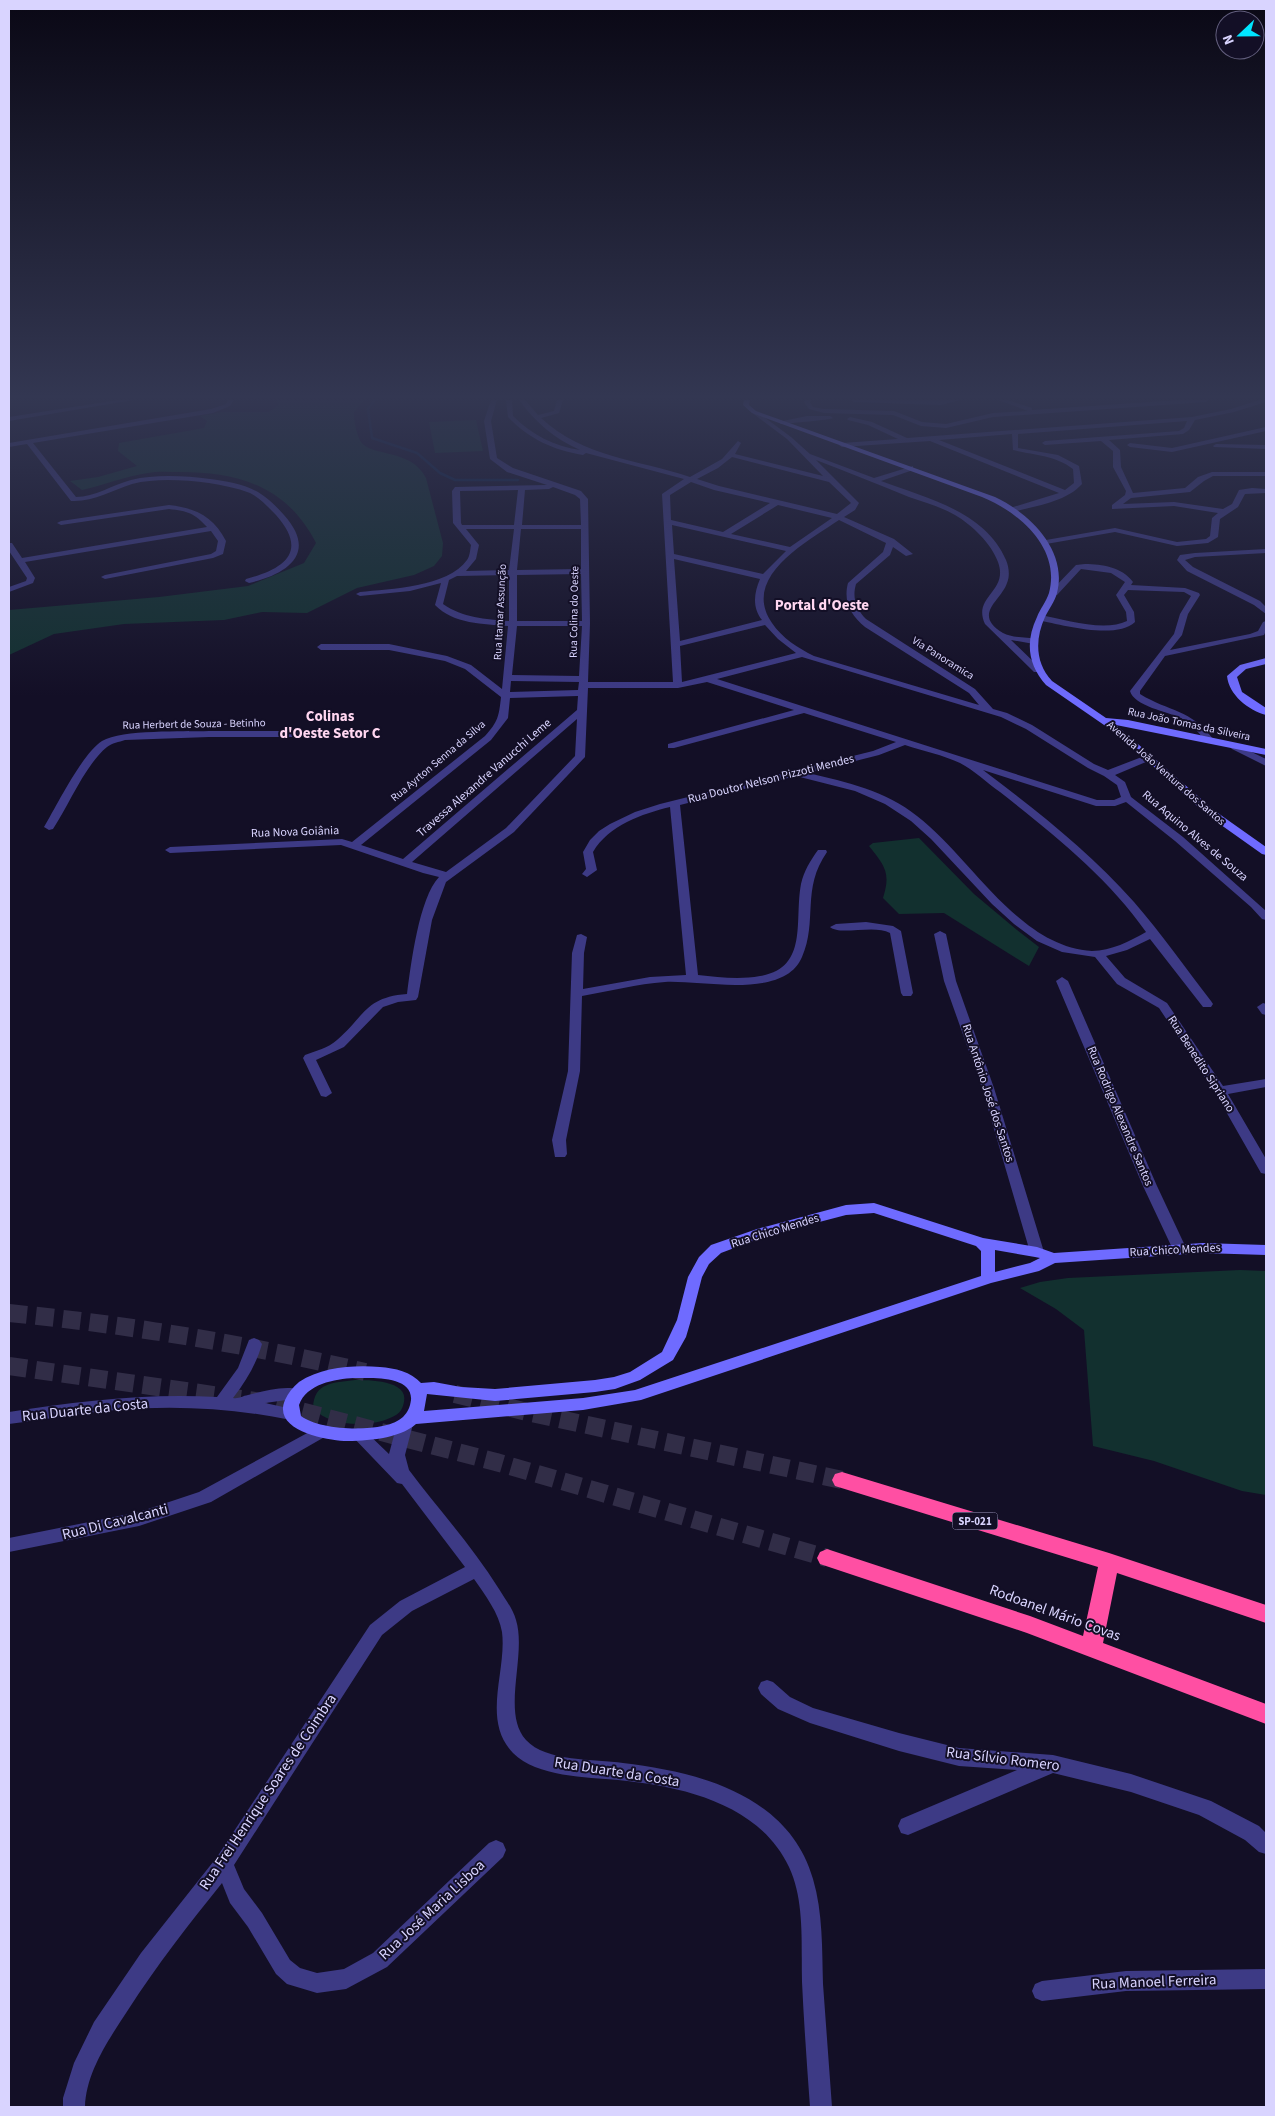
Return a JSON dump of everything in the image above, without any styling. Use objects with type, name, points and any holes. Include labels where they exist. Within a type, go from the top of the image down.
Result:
[{"type":"highway","name":"SP-021","points":[[842,1480],[1108,1562],[1266,1614]]},
{"type":"highway","name":"Rodoanel Mário Covas","points":[[827,1558],[1021,1622],[1266,1714]]},
{"type":"highway","points":[[1090,1648],[1108,1562]]},
{"type":"street","points":[[249,581],[270,574],[285,564],[294,554],[296,544],[294,531],[262,499]]},
{"type":"street","points":[[360,594],[426,586],[456,574],[473,560],[476,553],[475,545],[459,527],[456,516],[456,499]]},
{"type":"street","name":"Rua Itamar Assunção","points":[[507,678],[513,623],[513,573],[521,499]]},
{"type":"street","name":"Rua Colina do Oeste","points":[[446,875],[510,830],[576,763],[581,751],[580,712],[586,623],[584,499]]},
{"type":"street","points":[[666,499],[678,685]]},
{"type":"street","points":[[766,499],[839,516],[890,541],[909,554]]},
{"type":"street","points":[[781,499],[822,512]]},
{"type":"street","points":[[850,499],[854,503],[852,508],[790,550],[764,577],[759,591],[758,603],[766,622],[782,638],[803,654],[989,710]]},
{"type":"street","points":[[922,499],[955,512],[975,525],[994,547],[1004,573],[1001,586],[984,612],[989,624],[1037,670]]},
{"type":"street","points":[[989,499],[1013,510],[1032,526],[1046,542],[1052,562],[1054,593]]},
{"type":"street","points":[[1013,510],[1047,499]]},
{"type":"street","points":[[1125,499],[1114,507],[1174,504],[1225,512]]},
{"type":"street","points":[[1046,542],[1115,530],[1170,544],[1208,541],[1214,537],[1216,518],[1235,505],[1239,499]]},
{"type":"street","points":[[724,535],[777,502]]},
{"type":"street","points":[[61,523],[169,507],[186,509],[199,514],[211,529],[219,535],[222,541],[220,552],[213,556],[105,577]]},
{"type":"street","points":[[668,522],[790,550]]},
{"type":"street","points":[[459,527],[585,528]]},
{"type":"street","points":[[19,561],[211,529]]},
{"type":"street","name":"Via Panoramica","points":[[890,541],[887,553],[852,583],[850,601],[854,613],[868,625],[972,691],[989,710],[1029,727],[1091,766],[1108,774]]},
{"type":"street","points":[[9,545],[30,581],[23,586],[9,590]]},
{"type":"street","points":[[1266,552],[1195,555],[1184,557],[1181,560],[1190,569],[1256,603],[1266,611]]},
{"type":"street","points":[[670,556],[764,577]]},
{"type":"street","points":[[1037,670],[1034,660],[1034,641],[1041,618],[1054,593],[1075,570],[1082,566],[1117,573],[1127,578],[1129,582],[1120,595],[1132,617],[1131,622],[1127,626],[1106,628],[1041,618]]},
{"type":"street","points":[[456,574],[586,571]]},
{"type":"street","points":[[446,578],[439,601],[446,610],[480,620],[513,623],[586,623]]},
{"type":"street","points":[[1126,587],[1185,590],[1196,595],[1184,614],[1178,635],[1162,654],[1135,694],[1144,700],[1191,719],[1205,733],[1210,742]]},
{"type":"street","points":[[675,644],[766,622]]},
{"type":"street","points":[[1162,654],[1258,634],[1264,629],[1266,624]]},
{"type":"street","points":[[1002,636],[1034,641]]},
{"type":"street","points":[[321,647],[389,647],[447,659],[468,667],[504,695],[582,686],[678,685],[710,680],[803,654]]},
{"type":"street","points":[[1266,661],[1243,667],[1232,676],[1233,686],[1248,702],[1266,712]]},
{"type":"street","name":"Avenida João Ventura dos Santos","points":[[1037,670],[1049,683],[1106,721],[1150,757],[1211,813],[1266,852]]},
{"type":"street","points":[[507,678],[582,686]]},
{"type":"street","name":"Rua Ayrton Senna da Silva","points":[[353,846],[488,738],[503,718],[507,678]]},
{"type":"street","points":[[710,680],[1096,802],[1116,803],[1127,798]]},
{"type":"street","points":[[1248,702],[1266,707]]},
{"type":"street","points":[[671,746],[805,710]]},
{"type":"street","name":"Travessa Alexandre Vanucchi Leme","points":[[405,863],[580,712]]},
{"type":"street","name":"Rua João Tomas da Silveira","points":[[1106,721],[1266,752]]},
{"type":"street","name":"Rua Herbert de Souza - Betinho","points":[[49,827],[89,761],[110,740],[124,737],[208,734],[297,734]]},
{"type":"street","name":"Rua Doutor Nelson Pizzoti Mendes","points":[[692,978],[675,803],[876,752],[905,742]]},
{"type":"street","points":[[1235,747],[1266,763]]},
{"type":"street","points":[[1108,774],[1150,757]]},
{"type":"street","points":[[961,759],[1031,810],[1114,887],[1144,921],[1175,965],[1207,1004]]},
{"type":"street","points":[[796,773],[858,788],[900,808],[934,835],[1023,927],[1044,941],[1075,952],[1098,954],[1115,950],[1152,933]]},
{"type":"street","name":"Rua Aquino Alves de Souza","points":[[1108,774],[1121,784],[1127,798],[1179,839],[1255,905],[1266,917]]},
{"type":"street","points":[[587,874],[592,870],[588,852],[596,838],[629,818],[647,810],[675,803]]},
{"type":"street","name":"Rua Nova Goiânia","points":[[170,850],[334,842],[353,846],[446,875]]},
{"type":"street","points":[[576,994],[658,980],[692,978],[730,981],[756,980],[778,976],[788,971],[794,963],[802,940],[807,882],[812,867],[822,852]]},
{"type":"street","points":[[326,1093],[309,1058],[336,1047],[344,1041],[374,1006],[385,1000],[412,997],[420,951],[435,889],[446,875]]},
{"type":"street","points":[[836,927],[877,926],[890,928],[895,931],[907,993]]},
{"type":"street","name":"Rua Antônio José dos Santos","points":[[940,934],[950,981],[988,1088],[1037,1252]]},
{"type":"street","points":[[560,1154],[559,1140],[574,1071],[578,953],[581,937]]},
{"type":"street","name":"Rua Benedito Sipriano","points":[[1098,954],[1121,981],[1163,1006],[1220,1091],[1266,1170]]},
{"type":"street","name":"Rua Rodrigo Alexandre Santos","points":[[1062,981],[1150,1186],[1180,1250]]},
{"type":"street","points":[[1220,1091],[1266,1083]]},
{"type":"street","name":"Rua Chico Mendes","points":[[417,1389],[434,1388],[461,1393],[495,1395],[595,1386],[615,1383],[635,1376],[668,1356],[678,1338],[695,1277],[704,1261],[716,1249],[762,1232],[846,1210],[874,1208],[981,1243],[1037,1252],[1053,1258]]},
{"type":"street","points":[[981,1243],[988,1250],[988,1279]]},
{"type":"street","name":"Rua Chico Mendes","points":[[291,1414],[296,1421],[322,1432],[358,1434],[385,1430],[408,1421],[497,1410],[559,1408],[636,1396],[988,1279],[1034,1267],[1053,1258],[1180,1250],[1235,1248],[1266,1250]]},
{"type":"street","points":[[227,1403],[246,1370],[254,1344]]},
{"type":"street","points":[[291,1414],[296,1394],[306,1386],[324,1377],[354,1372],[370,1372],[403,1377],[412,1382],[417,1389],[419,1400],[408,1421]]},
{"type":"street","name":"Rua Duarte da Costa","points":[[227,1403],[273,1395],[296,1394]]},
{"type":"street","name":"Rua Duarte da Costa","points":[[9,1418],[124,1402],[227,1403],[264,1407],[291,1414]]},
{"type":"street","name":"Rua Duarte da Costa","points":[[408,1421],[397,1455],[402,1472],[477,1569],[507,1618],[511,1638],[506,1704],[508,1726],[518,1744],[533,1758],[562,1764],[667,1777],[702,1787],[738,1802],[769,1825],[790,1849],[803,1877],[810,1918],[821,2107]]},
{"type":"street","name":"Rua Di Cavalcanti","points":[[9,1546],[139,1519],[205,1497],[322,1432]]},
{"type":"street","name":"Rua Duarte da Costa","points":[[358,1434],[412,1487]]},
{"type":"street","name":"Rua Frei Henrique Soares de Coimbra","points":[[74,2107],[74,2098],[85,2063],[102,2030],[148,1960],[224,1864],[376,1630],[406,1606],[477,1569]]},
{"type":"street","name":"Rua Sílvio Romero","points":[[767,1688],[784,1703],[810,1715],[899,1742],[959,1757],[1053,1764],[1132,1783],[1204,1807],[1252,1833],[1266,1845]]},
{"type":"street","points":[[908,1826],[1053,1764]]},
{"type":"street","name":"Rua José Maria Lisboa","points":[[224,1864],[237,1896],[256,1920],[283,1967],[294,1977],[317,1983],[346,1979],[380,1960],[496,1850]]},
{"type":"street","name":"Rua Manoel Ferreira","points":[[1042,1991],[1126,1981],[1266,1979]]},
{"type":"green space","points":[[280,499],[431,499],[443,543],[442,556],[434,566],[414,575],[357,588],[307,613],[262,612],[224,620],[124,624],[54,634],[9,655],[9,610],[159,597],[248,586],[304,563],[316,543],[291,508]]},
{"type":"green space","points":[[919,838],[974,894],[1039,947],[1029,966],[944,913],[899,914],[883,898],[886,882],[885,870],[869,846],[873,843]]},
{"type":"green space","points":[[1240,1270],[1266,1271],[1266,1495],[1242,1491],[1154,1461],[1093,1446],[1084,1330],[1056,1309],[1020,1288],[1040,1282],[1068,1278]]},
{"type":"green space","points":[[355,1380],[378,1381],[394,1385],[404,1395],[402,1408],[396,1415],[387,1419],[365,1424],[353,1424],[330,1419],[321,1415],[313,1408],[317,1393],[326,1385]]},
{"type":"tunnel","points":[[9,1313],[99,1323],[188,1336],[365,1372]]},
{"type":"tunnel","points":[[9,1366],[270,1403],[496,1462],[827,1558]]},
{"type":"tunnel","points":[[455,1394],[527,1412],[842,1480]]},
{"type":"district","name":"Portal d'Oeste","points":[[822,605]]},
{"type":"district","name":"Colinas d'Oeste Setor C","points":[[330,724]]}]
